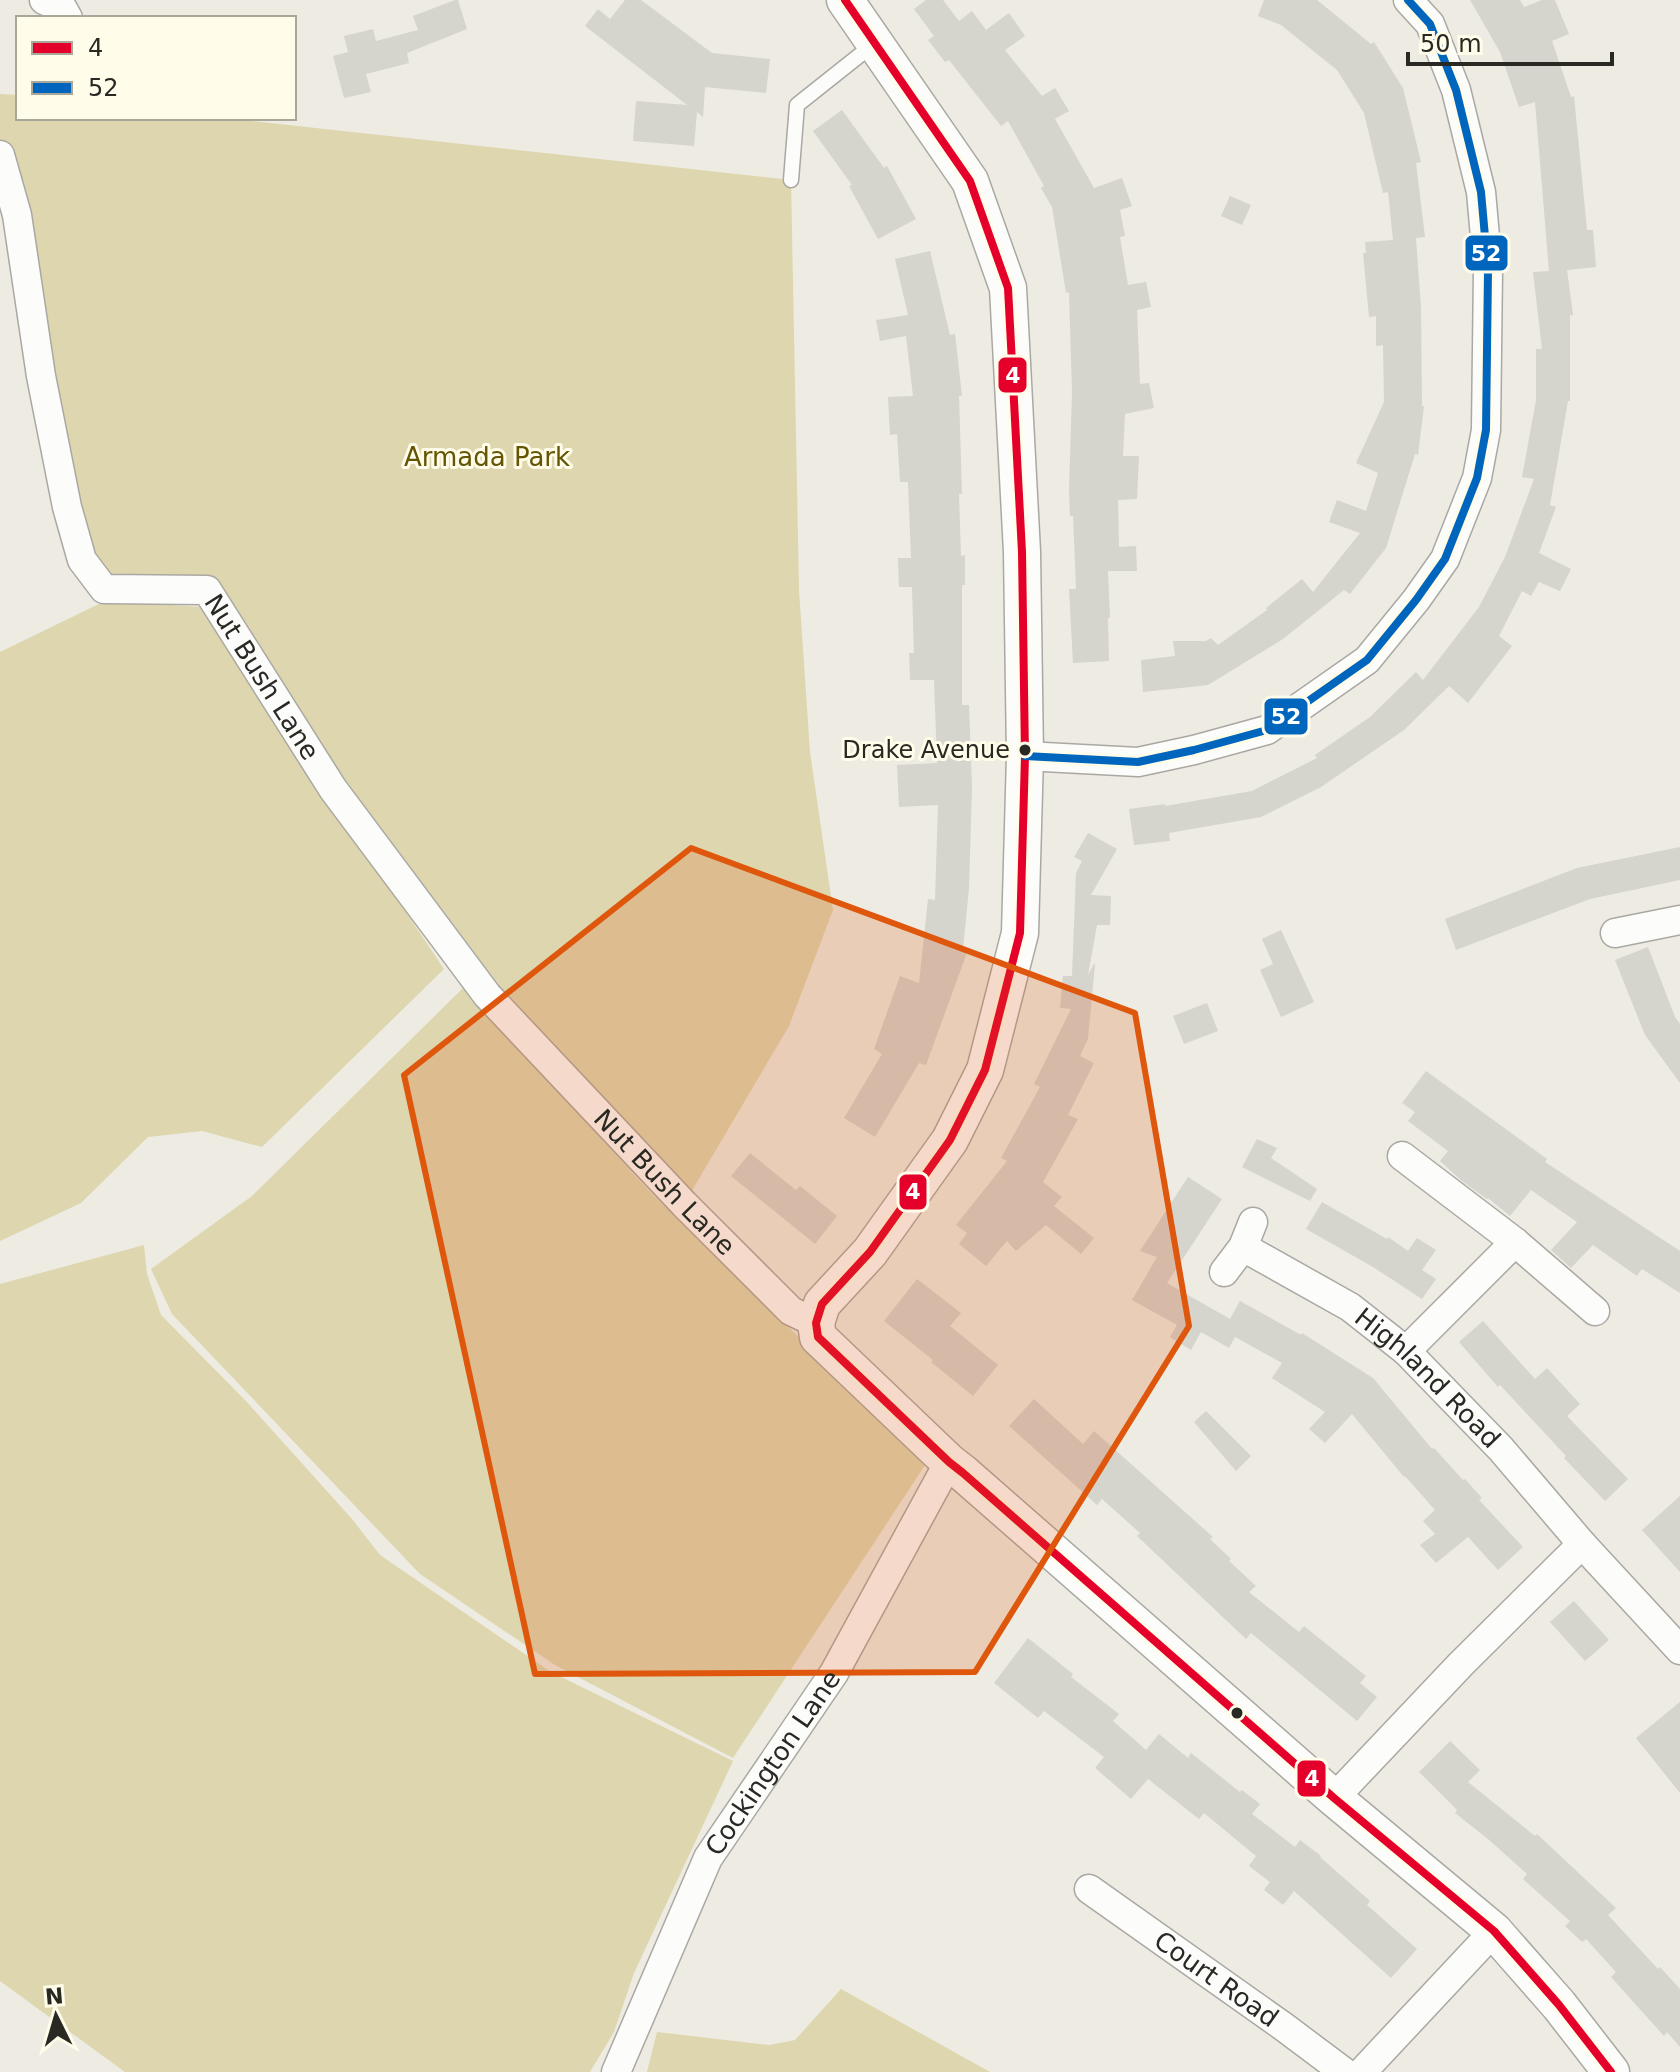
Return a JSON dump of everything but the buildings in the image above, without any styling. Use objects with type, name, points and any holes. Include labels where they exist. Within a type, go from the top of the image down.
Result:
[{"type":"street","points":[[44,0],[63,9],[67,16]]},
{"type":"street","points":[[816,1323],[822,1304],[870,1252],[950,1140],[985,1070],[1020,933],[1025,756],[1022,552],[1008,288],[970,181],[845,0]]},
{"type":"street","points":[[1025,756],[1138,762],[1267,730],[1367,660],[1445,559],[1477,478],[1486,430],[1488,270],[1481,192],[1456,90],[1430,24],[1408,0]]},
{"type":"street","name":"Nut Bush Lane","points":[[0,155],[17,215],[41,376],[67,507],[82,560],[104,589],[207,590],[333,789],[487,995],[695,1215],[791,1311],[816,1323],[818,1337],[949,1462],[1334,1798],[1494,1931],[1559,2005],[1611,2072]]},
{"type":"street","points":[[1615,933],[1680,920]]},
{"type":"street","points":[[1402,1156],[1515,1242],[1595,1311]]},
{"type":"street","name":"Highland Road","points":[[1224,1272],[1248,1234],[1406,1351],[1501,1449],[1582,1544],[1680,1650]]},
{"type":"street","points":[[1406,1351],[1515,1242]]},
{"type":"street","name":"Cockington Lane","points":[[616,2072],[708,1858],[834,1673],[949,1462]]},
{"type":"street","points":[[1334,1798],[1461,1664],[1582,1544]]},
{"type":"street","name":"Court Road","points":[[1089,1889],[1344,2072]]},
{"type":"street","points":[[1362,2072],[1494,1931]]},
{"type":"lane","points":[[791,180],[797,105],[875,43]]},
{"type":"highlighted area","points":[[691,848],[1135,1013],[1189,1326],[975,1672],[535,1674],[404,1075]]},
{"type":"green space","name":"Armada Park","points":[[0,94],[16,95],[16,120],[242,120],[791,180],[799,590],[810,752],[833,910],[789,1026],[684,1204],[487,995],[207,590],[104,589],[82,560],[0,155]]},
{"type":"green space","points":[[105,601],[202,607],[444,969],[262,1147],[202,1131],[148,1137],[81,1203],[0,1241],[0,652]]},
{"type":"green space","points":[[463,988],[651,1193],[927,1462],[733,1758],[555,1665],[420,1574],[172,1314],[151,1269],[252,1196]]},
{"type":"green space","points":[[144,1245],[147,1274],[161,1315],[246,1401],[352,1519],[380,1555],[551,1672],[733,1761],[634,1973],[614,2032],[590,2072],[125,2072],[0,1981],[0,1284]]},
{"type":"green space","points":[[841,1989],[990,2072],[647,2072],[657,2032],[769,2045],[795,2040]]},
{"type":"transit line","name":"4","points":[[845,0],[970,181],[1008,288],[1022,552],[1025,756],[1020,933],[985,1070],[950,1140],[870,1252],[822,1304],[816,1323],[818,1337],[949,1462],[1334,1798],[1494,1931],[1559,2005],[1611,2072]]},
{"type":"transit line","name":"52","points":[[1025,756],[1138,762],[1267,730],[1367,660],[1445,559],[1477,478],[1486,430],[1488,270],[1481,192],[1456,90],[1430,24],[1408,0]]},
{"type":"place","name":"Drake Avenue","points":[[1025,750]]}]
